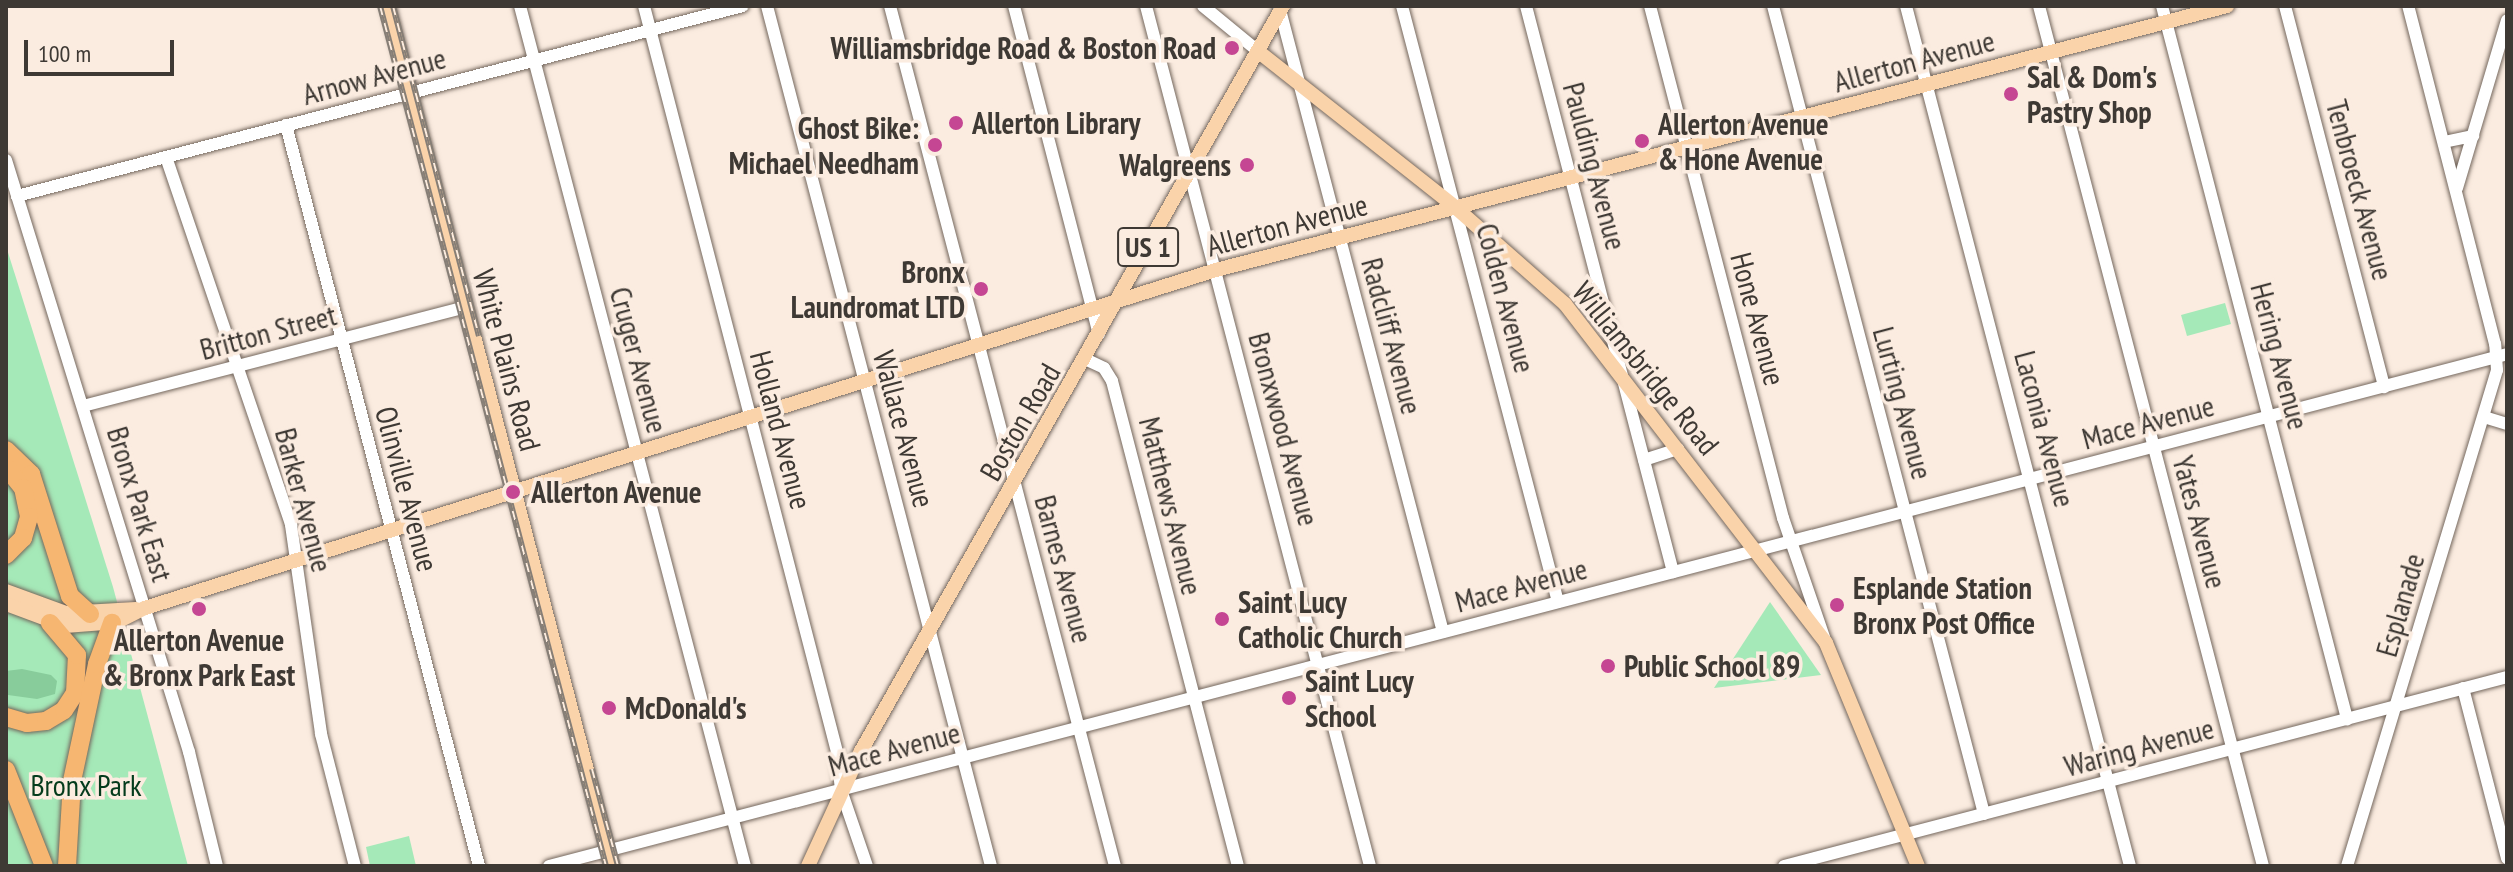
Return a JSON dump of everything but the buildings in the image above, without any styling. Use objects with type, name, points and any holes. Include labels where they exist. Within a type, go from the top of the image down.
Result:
[{"type":"highway","points":[[6,450],[31,474],[70,596],[90,614]]},
{"type":"highway","points":[[6,467],[23,488],[29,517],[23,538],[6,555]]},
{"type":"highway","points":[[6,717],[27,723],[46,721],[64,710],[75,693],[77,655],[50,623]]},
{"type":"highway","points":[[67,866],[74,770],[97,664],[112,623]]},
{"type":"highway","points":[[6,770],[44,866]]},
{"type":"main road","name":"White Plains Road","points":[[388,6],[612,866]]},
{"type":"main road","name":"Allerton Avenue","points":[[145,608],[1216,270],[2227,6]]},
{"type":"main road","name":"Boston Road","points":[[808,866],[841,790],[1259,52],[1281,7]]},
{"type":"main road","name":"Williamsbridge Road","points":[[1259,52],[1455,207],[1565,304],[1759,550],[1826,643],[1918,866]]},
{"type":"main road","points":[[6,591],[57,612],[90,614],[145,608]]},
{"type":"main road","points":[[6,604],[50,623],[83,627],[112,623],[145,608]]},
{"type":"street","name":"Cruger Avenue","points":[[520,6],[745,866]]},
{"type":"street","name":"Holland Avenue","points":[[644,6],[839,759],[841,790],[867,866]]},
{"type":"street","name":"Arnow Avenue","points":[[17,196],[743,6]]},
{"type":"street","name":"Wallace Avenue","points":[[767,6],[991,866]]},
{"type":"street","name":"Barnes Avenue","points":[[890,6],[1115,866]]},
{"type":"street","points":[[1014,6],[1099,334]]},
{"type":"street","name":"Bronxwood Avenue","points":[[1146,6],[1370,866]]},
{"type":"street","name":"Williamsbridge Road","points":[[1203,6],[1259,52]]},
{"type":"street","name":"Colden Avenue","points":[[1402,6],[1558,602]]},
{"type":"street","name":"Paulding Avenue","points":[[1526,6],[1673,572]]},
{"type":"street","name":"Hone Avenue","points":[[1650,6],[1792,541],[1826,643]]},
{"type":"street","name":"Lurting Avenue","points":[[1773,6],[1984,814]]},
{"type":"street","name":"Laconia Avenue","points":[[1906,6],[2032,479],[2130,866]]},
{"type":"street","name":"Yates Avenue","points":[[2039,6],[2263,866]]},
{"type":"street","name":"Hering Avenue","points":[[2162,6],[2347,719]]},
{"type":"street","name":"Tenbroeck Avenue","points":[[2285,6],[2384,387]]},
{"type":"street","points":[[2408,6],[2502,356]]},
{"type":"street","name":"Radcliff Avenue","points":[[1281,7],[1443,632]]},
{"type":"street","points":[[2457,188],[2507,20]]},
{"type":"street","name":"Olinville Avenue","points":[[286,125],[479,866]]},
{"type":"street","points":[[2444,142],[2473,136]]},
{"type":"street","name":"Barker Avenue","points":[[166,157],[240,366],[298,560],[321,734],[355,866]]},
{"type":"street","name":"Bronx Park East","points":[[6,160],[192,760],[217,866]]},
{"type":"street","name":"Britton Street","points":[[83,406],[466,307]]},
{"type":"street","name":"Mace Avenue","points":[[549,866],[2502,356]]},
{"type":"street","name":"Esplanade","points":[[2347,866],[2502,356]]},
{"type":"street","name":"Matthews Avenue","points":[[1085,359],[1107,370],[1112,381],[1238,866]]},
{"type":"street","points":[[2484,417],[2507,424]]},
{"type":"street","points":[[1644,460],[1678,449]]},
{"type":"street","name":"Waring Avenue","points":[[1784,866],[2507,677]]},
{"type":"street","points":[[2463,688],[2507,858]]},
{"type":"green space","name":"Bronx Park","points":[[6,246],[113,587],[188,866],[6,866]]},
{"type":"green space","points":[[2225,303],[2231,324],[2187,336],[2181,315]]},
{"type":"green space","points":[[1770,602],[1821,675],[1714,688]]},
{"type":"green space","points":[[22,669],[51,675],[57,681],[55,694],[37,699],[8,695],[6,671]]},
{"type":"green space","points":[[409,836],[416,866],[370,866],[366,847]]},
{"type":"railway","points":[[380,6],[606,866]]},
{"type":"railway","points":[[393,6],[479,336]]},
{"type":"railway","points":[[592,769],[618,866]]},
{"type":"place","name":"Williamsbridge Road & Boston Road","points":[[1232,48]]},
{"type":"place","name":"Sal & Dom's Pastry Shop","points":[[2011,94]]},
{"type":"place","name":"Allerton Library","points":[[956,123]]},
{"type":"place","name":"Allerton Avenue & Hone Avenue","points":[[1642,141]]},
{"type":"place","name":"Ghost Bike: Michael Needham","points":[[935,145]]},
{"type":"place","name":"Walgreens","points":[[1247,165]]},
{"type":"place","name":"Bronx Laundromat LTD","points":[[981,289]]},
{"type":"place","name":"Allerton Avenue","points":[[513,492]]},
{"type":"place","name":"Esplande Station Bronx Post Office","points":[[1837,605]]},
{"type":"place","name":"Allerton Avenue & Bronx Park East","points":[[199,609]]},
{"type":"place","name":"Saint Lucy Catholic Church","points":[[1222,619]]},
{"type":"place","name":"Public School 89","points":[[1608,666]]},
{"type":"place","name":"Saint Lucy School","points":[[1289,698]]},
{"type":"place","name":"McDonald's","points":[[609,708]]}]
